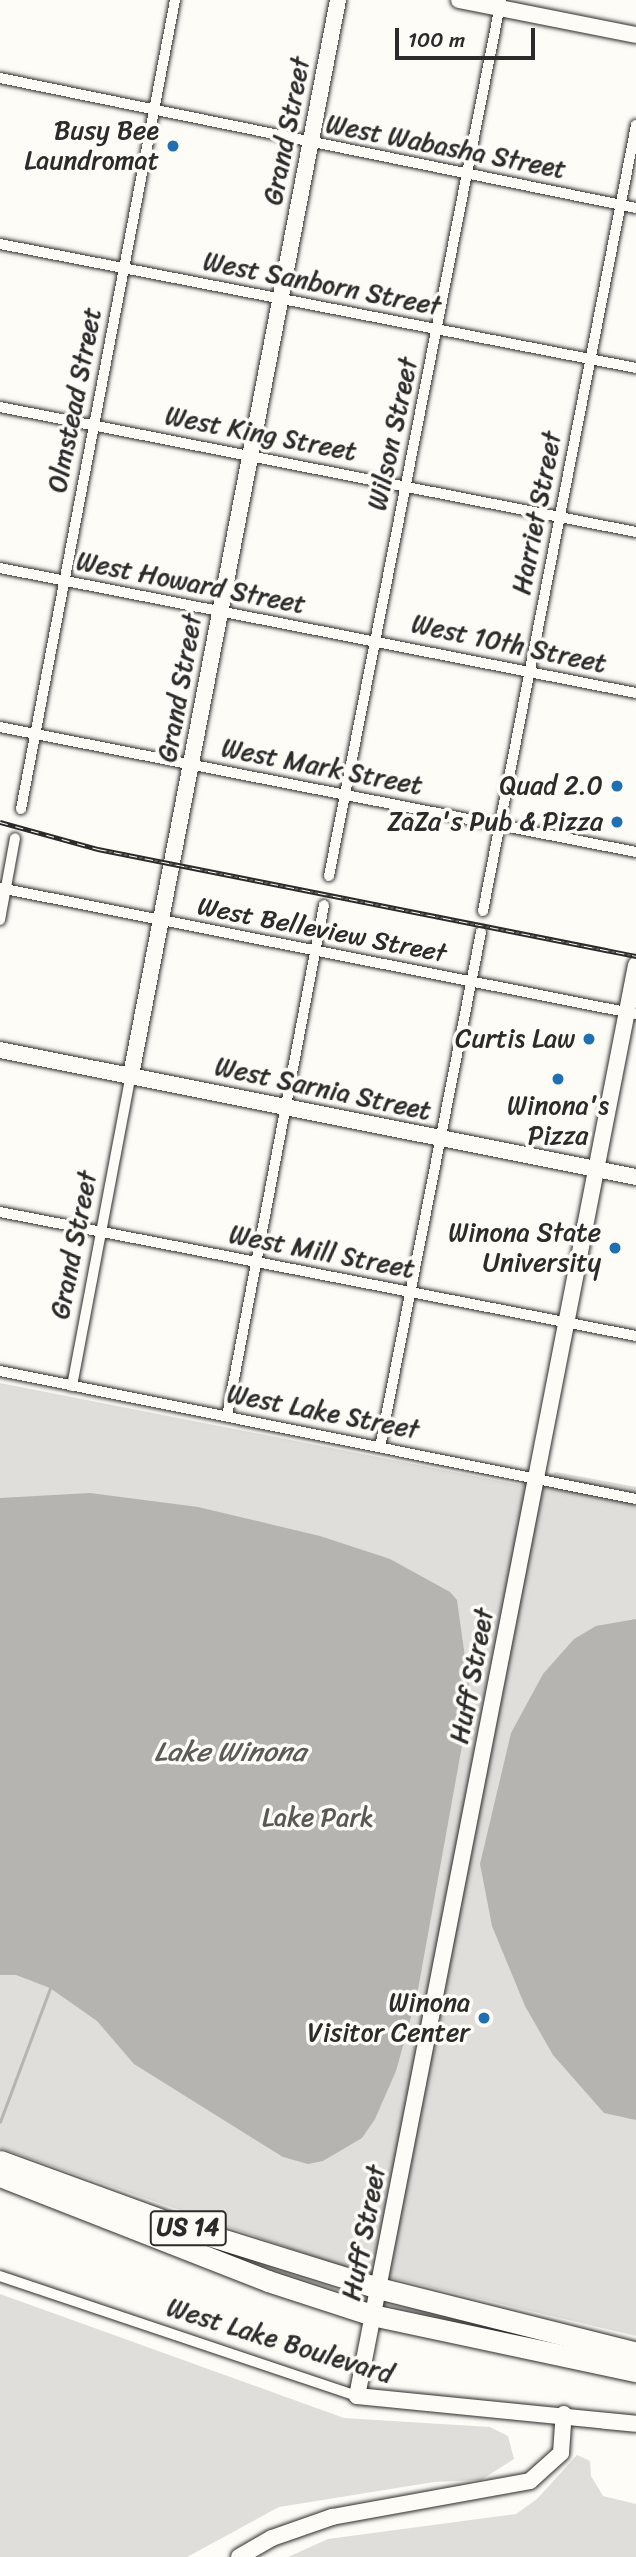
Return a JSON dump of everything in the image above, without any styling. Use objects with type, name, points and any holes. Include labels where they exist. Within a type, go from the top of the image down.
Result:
[{"type":"highway","name":"US 14","points":[[0,2161],[162,2220],[378,2288],[636,2353]]},
{"type":"highway","name":"US 14","points":[[0,2176],[268,2281],[372,2315],[636,2371]]},
{"type":"main road","name":"Grand Street","points":[[131,1075],[247,455],[338,0]]},
{"type":"main road","points":[[459,0],[500,4],[636,35]]},
{"type":"main road","name":"Huff Street","points":[[357,2396],[564,1322],[631,1013],[636,965]]},
{"type":"main road","name":"West Sarnia Street","points":[[0,1050],[636,1177]]},
{"type":"main road","name":"West Lake Boulevard","points":[[357,2396],[420,2406],[564,2414],[636,2424]]},
{"type":"main road","points":[[239,2557],[272,2538],[332,2517],[530,2481],[561,2453],[564,2414]]},
{"type":"street","name":"Olmstead Street","points":[[21,809],[33,733],[175,0]]},
{"type":"street","name":"Wilson Street","points":[[328,876],[500,4]]},
{"type":"street","name":"West Wabasha Street","points":[[0,78],[468,176],[636,208]]},
{"type":"street","name":"Harriet Street","points":[[483,911],[636,125]]},
{"type":"street","name":"West Sanborn Street","points":[[0,244],[636,368]]},
{"type":"street","name":"West King Street","points":[[0,407],[636,532]]},
{"type":"street","name":"West Howard Street","points":[[0,568],[374,640]]},
{"type":"street","name":"West 10th Street","points":[[374,640],[636,694]]},
{"type":"street","name":"West Mark Street","points":[[0,727],[636,852]]},
{"type":"street","points":[[0,920],[3,889],[15,838]]},
{"type":"street","name":"West Belleview Street","points":[[3,889],[631,1013]]},
{"type":"street","points":[[227,1416],[324,905]]},
{"type":"street","points":[[380,1447],[481,932]]},
{"type":"street","name":"Grand Street","points":[[72,1386],[131,1075]]},
{"type":"street","name":"West Mill Street","points":[[0,1212],[636,1336]]},
{"type":"street","name":"West Lake Street","points":[[0,1371],[636,1499]]},
{"type":"street","name":"West Lake Boulevard","points":[[0,2276],[357,2396]]},
{"type":"green space","name":"Lake Park","points":[[0,1383],[520,1485],[556,1472],[636,1487],[636,2336],[341,2266],[0,2148]]},
{"type":"green space","points":[[0,2294],[344,2418],[490,2427],[508,2436],[514,2459],[481,2480],[434,2482],[279,2507],[187,2557],[0,2557]]},
{"type":"green space","points":[[577,2455],[590,2461],[591,2476],[603,2496],[636,2504],[636,2557],[288,2557],[328,2539],[516,2514],[537,2499]]},
{"type":"water","name":"Lake Winona","points":[[90,1493],[198,1507],[320,1536],[390,1559],[450,1592],[457,1600],[469,1686],[467,1718],[417,1995],[396,2071],[375,2119],[362,2138],[323,2161],[308,2164],[283,2157],[134,2064],[97,2021],[50,1988],[16,1975],[0,1975],[0,1498]]},
{"type":"water","points":[[636,1619],[636,2120],[604,2113],[553,2055],[525,2006],[492,1926],[480,1864],[511,1733],[543,1674],[574,1639],[596,1626]]},
{"type":"waterway","points":[[0,2122],[50,1988]]},
{"type":"railway","points":[[0,822],[98,849],[636,956]]},
{"type":"place","name":"Busy Bee Laundromat","points":[[173,146]]},
{"type":"place","name":"Quad 2.0","points":[[617,786]]},
{"type":"place","name":"ZaZa's Pub & Pizza","points":[[617,822]]},
{"type":"place","name":"Curtis Law","points":[[589,1039]]},
{"type":"place","name":"Winona's Pizza","points":[[558,1079]]},
{"type":"place","name":"Winona State University","points":[[615,1248]]},
{"type":"place","name":"Winona Visitor Center","points":[[484,2018]]}]
